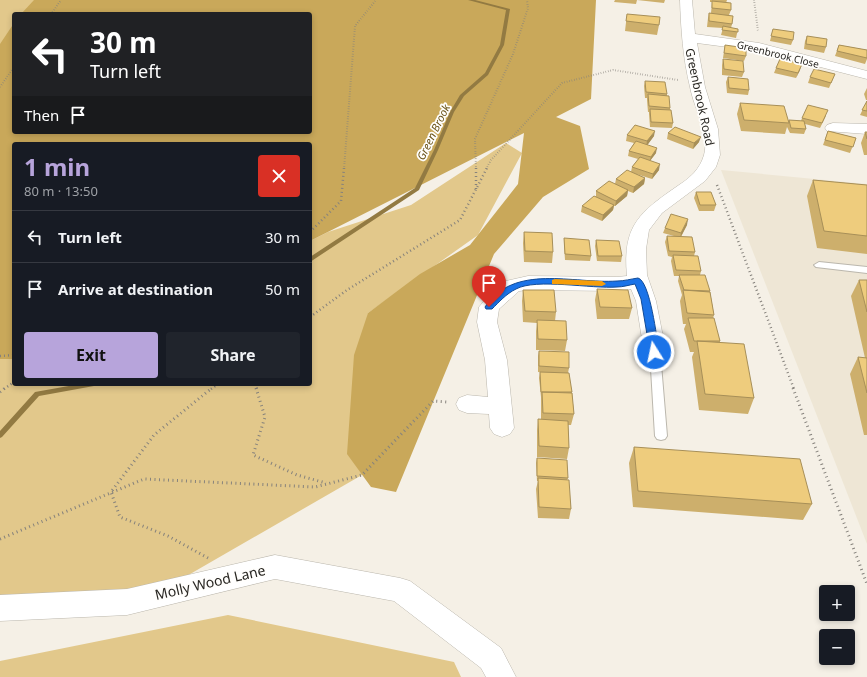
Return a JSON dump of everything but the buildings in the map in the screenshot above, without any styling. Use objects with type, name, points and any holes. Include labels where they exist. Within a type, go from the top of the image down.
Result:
[{"type":"street","name":"Greenbrook Road","points":[[654,352],[645,299],[638,281],[636,260],[640,231],[646,219],[662,204],[697,179],[706,168],[712,156],[713,144],[697,83],[688,38],[686,0]]},
{"type":"street","name":"Greenbrook Close","points":[[688,38],[723,41],[759,47],[867,75]]},
{"type":"street","points":[[833,128],[867,129]]},
{"type":"street","points":[[502,428],[496,360],[487,322],[489,307],[499,297],[514,286],[528,283],[554,282],[617,284],[638,281]]},
{"type":"street","points":[[467,404],[501,406]]},
{"type":"street","name":"Molly Wood Lane","points":[[0,608],[127,602],[275,567],[400,590],[496,667]]},
{"type":"lane","points":[[819,265],[867,270]]},
{"type":"lane","points":[[654,352],[662,436]]},
{"type":"path","points":[[52,12],[61,0]]},
{"type":"path","points":[[312,230],[341,201],[355,26],[376,0]]},
{"type":"path","points":[[476,189],[475,139],[513,54],[528,8],[528,0]]},
{"type":"path","points":[[754,0],[759,47]]},
{"type":"path","points":[[0,87],[12,70]]},
{"type":"path","points":[[312,316],[347,290],[460,220],[491,160],[562,83],[613,70],[697,83]]},
{"type":"path","points":[[706,168],[716,184],[867,584]]},
{"type":"path","points":[[0,356],[12,355]]},
{"type":"path","points":[[0,392],[12,383]]},
{"type":"path","points":[[111,492],[154,435],[215,386]]},
{"type":"path","points":[[256,386],[265,417],[252,455],[297,475],[328,484]]},
{"type":"path","points":[[0,539],[144,478],[315,487],[362,475],[433,401],[467,404]]},
{"type":"path","points":[[111,492],[120,517],[168,536],[239,575]]},
{"type":"shaded area","points":[[0,0],[53,0],[42,12],[12,12],[12,45],[0,60]]},
{"type":"shaded area","points":[[34,0],[596,0],[591,99],[556,117],[580,126],[589,169],[543,197],[494,254],[396,492],[371,487],[347,454],[354,355],[368,313],[420,274],[470,245],[518,184],[524,133],[312,240],[312,142],[12,142],[12,359],[0,359],[0,44],[12,26],[12,134],[312,134],[312,12],[23,12]]},
{"type":"shaded area","points":[[506,143],[522,153],[478,235],[368,313],[362,475],[152,596],[0,607],[0,357],[12,357],[12,386],[312,386],[312,240],[328,232],[411,205]]},
{"type":"shaded area","points":[[721,170],[867,184],[867,544]]},
{"type":"shaded area","points":[[228,615],[454,662],[461,677],[0,677],[0,661]]},
{"type":"waterway","name":"Green Brook","points":[[312,259],[417,189],[452,112],[462,95],[487,74],[502,45],[508,9],[470,0]]},
{"type":"waterway","name":"Green Brook","points":[[0,435],[37,394],[83,386]]},
{"type":"slow traffic","points":[[555,282],[602,284]]},
{"type":"route","points":[[489,307],[499,297],[514,286],[528,283],[554,282],[617,284],[638,281],[645,299],[654,352]]}]
